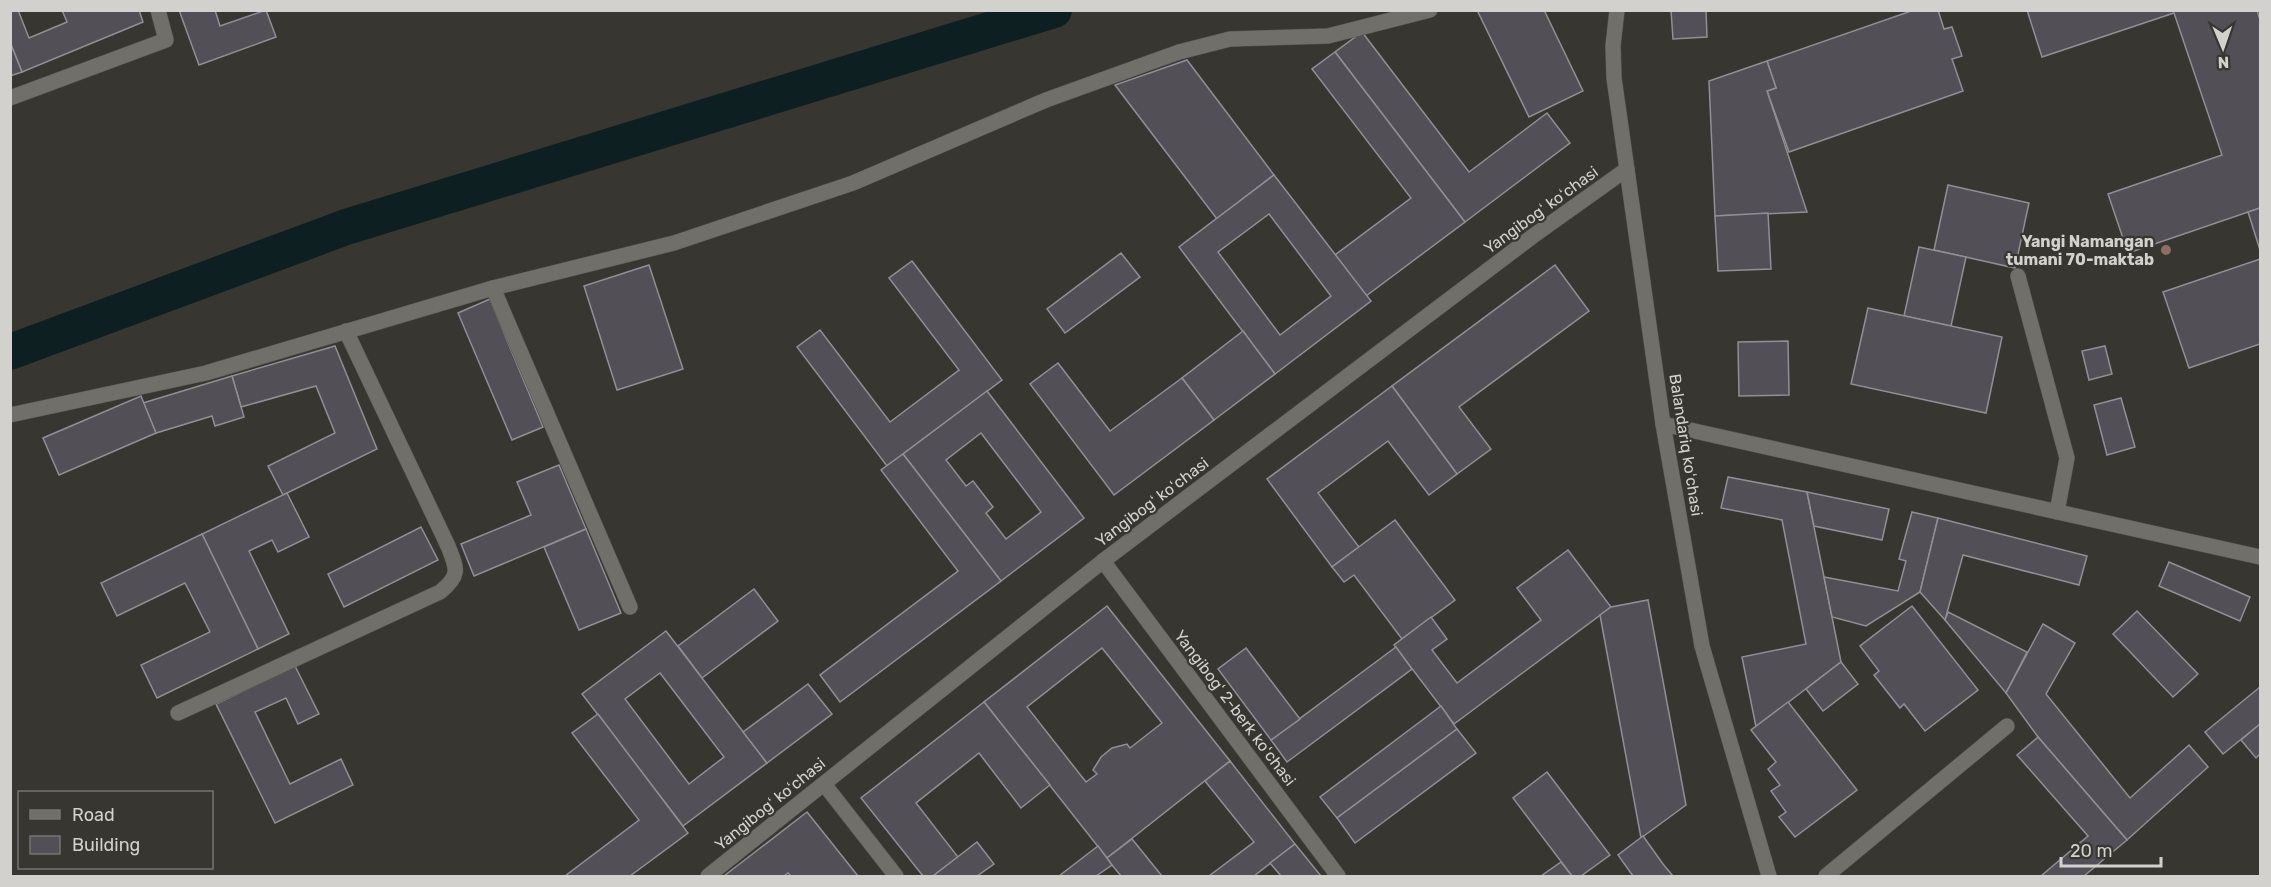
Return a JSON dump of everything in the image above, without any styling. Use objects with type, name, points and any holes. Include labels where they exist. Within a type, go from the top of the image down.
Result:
[{"type":"street","points":[[10,98],[166,40],[158,10]]},
{"type":"street","points":[[10,415],[206,373],[493,288],[674,243],[853,183],[1046,100],[1179,52],[1230,39],[1328,36],[1430,10]]},
{"type":"street","name":"Balandariq koʻchasi","points":[[1617,10],[1613,46],[1614,78],[1663,424],[1702,646],[1769,876]]},
{"type":"street","name":"Yangibogʻ koʻchasi","points":[[708,876],[1103,561],[1533,236],[1627,169]]},
{"type":"street","points":[[2018,276],[2067,458],[2057,512]]},
{"type":"street","points":[[493,288],[630,607]]},
{"type":"street","points":[[178,713],[440,592],[453,581],[456,569],[448,546],[346,331]]},
{"type":"street","points":[[1663,424],[2260,557]]},
{"type":"street","name":"Yangibogʻ 2-berk koʻchasi","points":[[1103,561],[1338,876]]},
{"type":"street","points":[[1826,876],[2007,726]]},
{"type":"street","points":[[824,784],[896,876]]},
{"type":"building","points":[[10,10],[18,10],[29,38],[67,22],[62,10],[139,10],[143,22],[22,72],[10,42]]},
{"type":"building","points":[[179,10],[215,10],[220,26],[266,10],[276,37],[199,65]]},
{"type":"building","points":[[1477,10],[1544,10],[1583,91],[1529,117]]},
{"type":"building","points":[[1671,10],[1706,10],[1707,37],[1673,39]]},
{"type":"building","points":[[1914,10],[1938,10],[1944,29],[1952,27],[1962,56],[1952,59],[1963,91],[1789,152],[1767,91],[1776,88],[1767,61]]},
{"type":"building","points":[[2027,10],[2257,10],[2260,20],[2260,208],[2128,253],[2108,194],[2222,155],[2174,13],[2042,57]]},
{"type":"building","points":[[1362,32],[1469,172],[1547,113],[1570,143],[1465,222],[1335,52]]},
{"type":"building","points":[[10,42],[22,72],[10,76]]},
{"type":"building","points":[[1335,52],[1465,222],[1366,296],[1335,255],[1411,198],[1312,69]]},
{"type":"building","points":[[1187,60],[1274,175],[1217,219],[1115,85]]},
{"type":"building","points":[[1767,61],[1776,88],[1767,91],[1807,212],[1715,216],[1709,81]]},
{"type":"building","points":[[1274,175],[1371,301],[1275,374],[1179,247]],"holes":[[[1269,214],[1331,296],[1280,335],[1218,252]]]},
{"type":"building","points":[[1948,185],[2029,203],[2015,268],[1934,250]]},
{"type":"building","points":[[2260,208],[2260,250],[2248,212]]},
{"type":"building","points":[[1768,213],[1771,269],[1718,271],[1715,216]]},
{"type":"building","points":[[1919,247],[1966,257],[1951,326],[1904,316]]},
{"type":"building","points":[[1121,253],[1140,277],[1065,333],[1047,309]]},
{"type":"building","points":[[2260,259],[2260,344],[2189,368],[2163,292]]},
{"type":"building","points":[[912,261],[1002,380],[887,466],[797,347],[820,330],[890,422],[959,370],[889,278]]},
{"type":"building","points":[[649,265],[683,369],[617,390],[584,286]]},
{"type":"building","points":[[1555,265],[1589,311],[1459,407],[1491,449],[1457,474],[1392,386]]},
{"type":"building","points":[[490,299],[543,427],[512,440],[458,313]]},
{"type":"building","points":[[1868,308],[2002,337],[1986,413],[1851,384]]},
{"type":"building","points":[[1243,331],[1275,374],[1214,420],[1182,378]]},
{"type":"building","points":[[1788,341],[1789,395],[1739,396],[1738,342]]},
{"type":"building","points":[[335,346],[377,449],[283,495],[268,466],[335,433],[316,386],[241,407],[232,376]]},
{"type":"building","points":[[2105,346],[2112,374],[2089,380],[2082,351]]},
{"type":"building","points":[[1058,363],[1110,431],[1182,378],[1214,420],[1114,495],[1030,384]]},
{"type":"building","points":[[232,376],[244,417],[215,426],[212,416],[156,433],[143,403]]},
{"type":"building","points":[[1392,386],[1457,474],[1429,495],[1388,441],[1318,493],[1359,547],[1332,567],[1267,479]]},
{"type":"building","points":[[987,391],[1084,518],[1001,581],[903,454]],"holes":[[[981,433],[1041,512],[1006,539],[986,513],[993,507],[973,481],[966,486],[946,460]]]},
{"type":"building","points":[[141,396],[156,433],[59,475],[43,438]]},
{"type":"building","points":[[2121,398],[2135,447],[2107,455],[2094,405]]},
{"type":"building","points":[[903,454],[1001,581],[840,702],[820,675],[958,571],[881,470]]},
{"type":"building","points":[[559,465],[586,529],[474,576],[461,544],[531,515],[517,482]]},
{"type":"building","points":[[1728,477],[1807,492],[1841,662],[1756,727],[1742,657],[1806,644],[1782,520],[1721,508]]},
{"type":"building","points":[[1807,492],[1889,509],[1882,540],[1814,526]]},
{"type":"building","points":[[287,493],[309,537],[278,552],[272,540],[249,551],[289,634],[258,649],[202,534]]},
{"type":"building","points":[[1912,512],[1938,518],[1920,592],[1866,626],[1832,617],[1824,577],[1898,591],[1906,561],[1899,559]]},
{"type":"building","points":[[1938,518],[2087,556],[2079,585],[1963,555],[1945,620],[1920,592]]},
{"type":"building","points":[[1395,520],[1455,600],[1402,639],[1354,575],[1344,582],[1332,567]]},
{"type":"building","points":[[421,527],[438,560],[344,607],[328,574]]},
{"type":"building","points":[[586,529],[621,613],[579,630],[544,547]]},
{"type":"building","points":[[202,534],[258,649],[157,698],[141,665],[210,632],[185,583],[117,616],[101,583]]},
{"type":"building","points":[[1568,550],[1611,607],[1454,724],[1394,645],[1431,617],[1447,639],[1432,650],[1457,683],[1541,620],[1517,588]]},
{"type":"building","points":[[2169,562],[2250,597],[2240,621],[2159,586]]},
{"type":"building","points":[[754,589],[778,621],[702,678],[678,646]]},
{"type":"building","points":[[1648,600],[1686,805],[1641,838],[1600,615],[1611,607]]},
{"type":"building","points":[[1107,606],[1230,761],[1107,858],[984,702]],"holes":[[[1102,648],[1162,723],[1130,748],[1127,744],[1112,748],[1101,757],[1093,770],[1097,774],[1086,782],[1027,707]]]},
{"type":"building","points":[[1912,606],[1978,690],[1925,731],[1904,704],[1900,708],[1874,675],[1879,671],[1860,646]]},
{"type":"building","points":[[2137,611],[2198,674],[2173,697],[2113,634]]},
{"type":"building","points":[[1948,612],[2027,652],[2006,693],[1945,620]]},
{"type":"building","points":[[2043,624],[2075,643],[2046,694],[2130,798],[2189,745],[2208,767],[2127,840],[2038,737],[2006,693]]},
{"type":"building","points":[[666,631],[767,763],[683,826],[582,694]],"holes":[[[660,673],[724,757],[689,784],[625,699]]]},
{"type":"building","points":[[1396,647],[1412,669],[1287,762],[1271,740]]},
{"type":"building","points":[[1246,648],[1300,719],[1271,740],[1218,669]]},
{"type":"building","points":[[1841,662],[1858,684],[1823,711],[1806,689]]},
{"type":"building","points":[[295,666],[319,714],[298,724],[286,698],[255,712],[290,784],[341,759],[353,785],[275,823],[216,704]]},
{"type":"building","points":[[808,684],[832,714],[767,763],[743,732]]},
{"type":"building","points":[[2260,687],[2260,724],[2223,754],[2205,732]]},
{"type":"building","points":[[984,702],[1050,785],[1021,808],[979,753],[916,803],[958,857],[933,876],[923,876],[861,798]]},
{"type":"building","points":[[1788,702],[1857,790],[1795,837],[1779,817],[1786,812],[1771,791],[1780,785],[1768,769],[1776,762],[1751,730]]},
{"type":"building","points":[[1441,706],[1457,729],[1337,818],[1320,797]]},
{"type":"building","points":[[598,714],[688,833],[630,876],[565,876],[639,820],[572,733]]},
{"type":"building","points":[[2260,724],[2260,754],[2256,758],[2241,740]]},
{"type":"building","points":[[1457,729],[1476,753],[1355,843],[1337,818]]},
{"type":"building","points":[[2038,737],[2127,840],[2084,876],[2041,876],[2088,836],[2017,755]]},
{"type":"building","points":[[1230,761],[1295,844],[1254,876],[1209,876],[1254,842],[1205,781]]},
{"type":"building","points":[[1547,772],[1610,855],[1581,876],[1572,876],[1513,798]]},
{"type":"building","points":[[807,812],[858,876],[791,876],[788,873],[784,876],[724,876]]},
{"type":"building","points":[[1643,836],[1673,876],[1633,876],[1618,855]]},
{"type":"building","points":[[1132,839],[1162,876],[1121,876],[1112,865],[1107,858]]},
{"type":"building","points":[[977,842],[994,864],[977,876],[933,876]]},
{"type":"building","points":[[1295,844],[1321,876],[1281,876],[1270,863]]},
{"type":"building","points":[[1098,846],[1112,865],[1096,876],[1059,876]]},
{"type":"building","points":[[1561,862],[1572,876],[1541,876]]},
{"type":"waterway","points":[[10,352],[346,227],[1054,10]]},
{"type":"place","name":"Yangi Namangan tumani 70-maktab","points":[[2166,250]]}]
